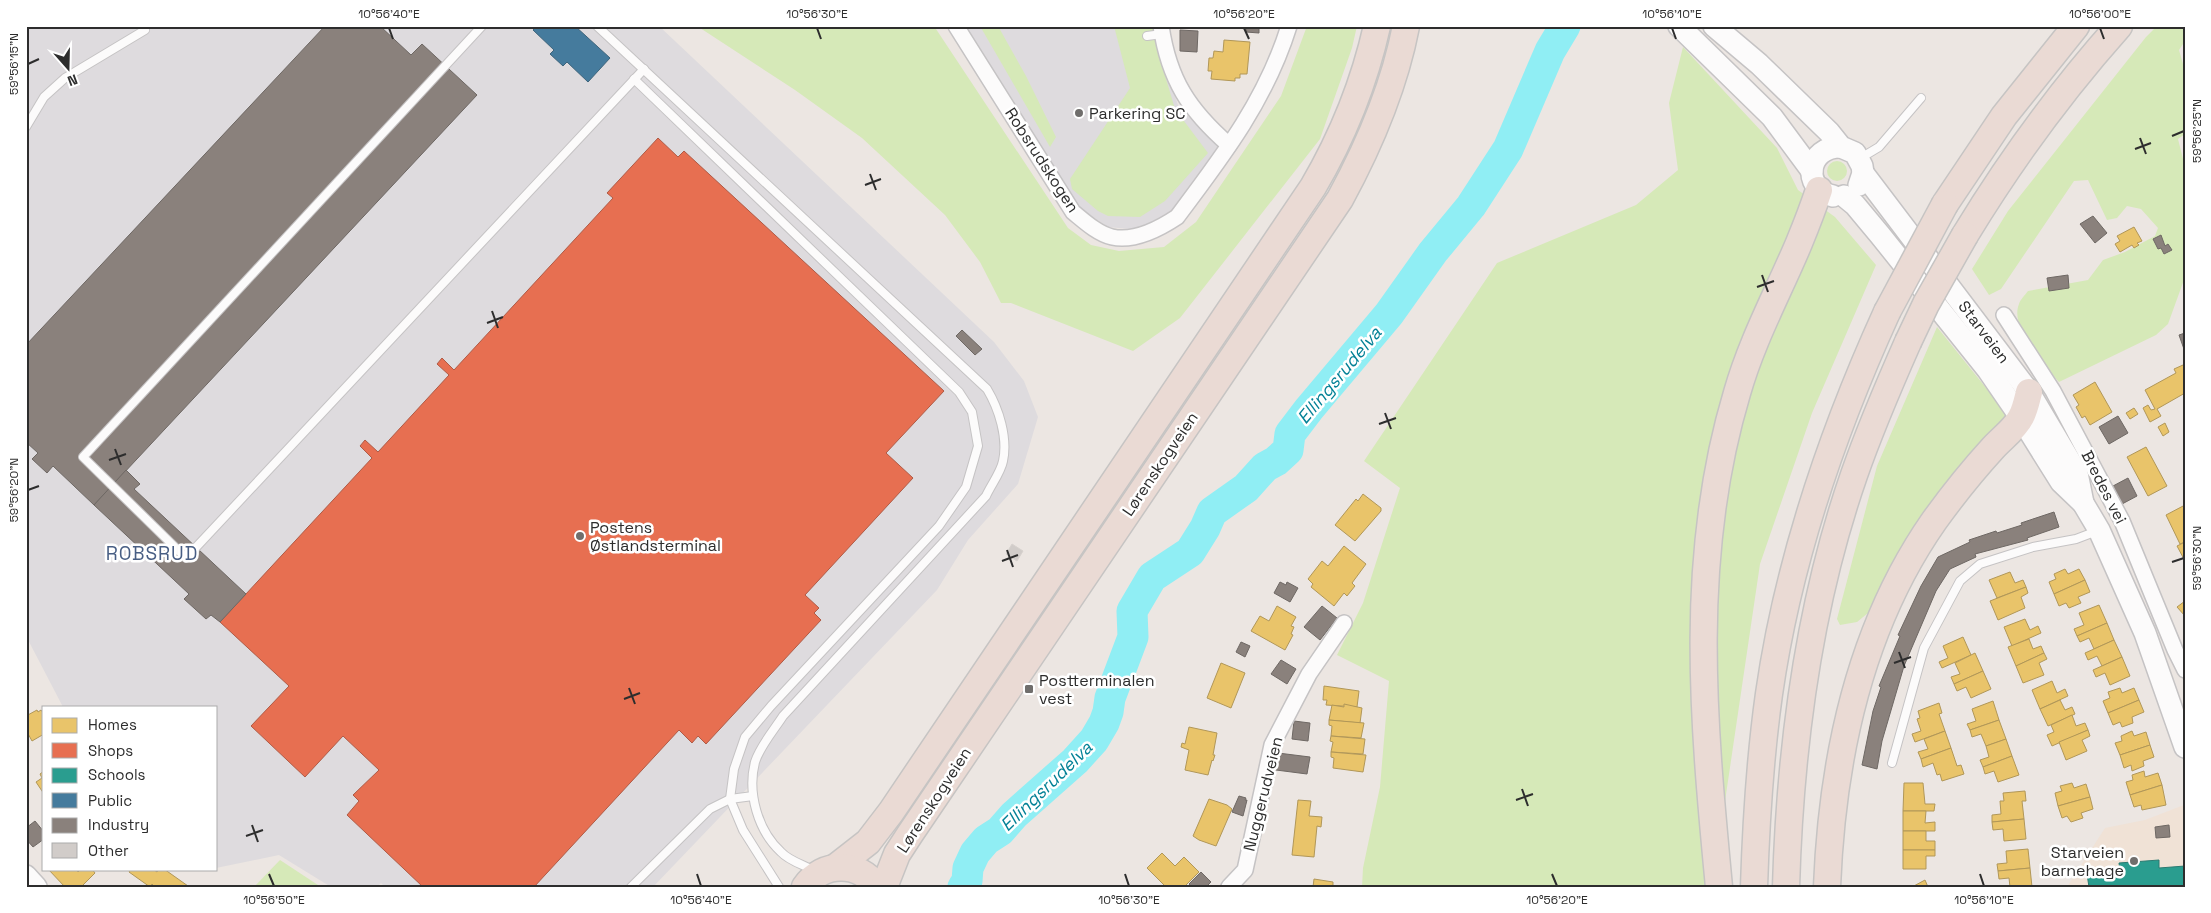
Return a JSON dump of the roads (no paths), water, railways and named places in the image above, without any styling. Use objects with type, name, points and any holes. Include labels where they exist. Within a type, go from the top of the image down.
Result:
[{"type":"highway","name":"Lørenskogveien","points":[[820,875],[868,842],[887,818],[1313,187],[1329,160],[1352,109],[1363,80],[1377,26]]},
{"type":"highway","name":"Lørenskogveien","points":[[884,887],[897,854],[910,834],[1340,199],[1367,146],[1382,110],[1391,86],[1406,26]]},
{"type":"highway","points":[[1754,887],[1756,828],[1769,695],[1793,574],[1823,470],[1853,390],[1887,312],[1945,204],[2004,116],[2076,26]]},
{"type":"highway","points":[[1786,887],[1792,769],[1810,638],[1824,577],[1854,476],[1882,402],[1926,304],[1965,235],[2032,132],[2079,72],[2119,26]]},
{"type":"highway","points":[[1719,887],[1706,744],[1702,672],[1705,562],[1714,490],[1727,428],[1749,355],[1825,186]]},
{"type":"highway","points":[[1827,887],[1831,820],[1849,718],[1882,613],[1902,573],[1934,521],[1982,461],[2021,418],[2029,392]]},
{"type":"highway","points":[[820,875],[859,870],[868,876],[877,887]]},
{"type":"street","name":"Robsrudskogen","points":[[956,26],[1073,212],[1087,224],[1112,237],[1143,235],[1162,228],[1177,217],[1260,98],[1271,75],[1288,26]]},
{"type":"street","name":"Starveien","points":[[1679,26],[1772,117],[1825,186],[1855,205],[1988,370],[2061,482],[2083,502],[2099,530],[2145,634],[2185,747]]},
{"type":"street","name":"Starveien","points":[[1714,26],[1780,83],[1842,147],[1848,149],[2029,392],[2077,473],[2083,502]]},
{"type":"street","points":[[1162,30],[1172,69],[1186,100],[1205,124],[1229,145]]},
{"type":"street","points":[[1842,147],[1833,146],[1818,155],[1825,186],[1857,188],[1861,166]]},
{"type":"street","name":"Bredes vei","points":[[2004,314],[2053,391],[2122,521],[2185,670]]},
{"type":"street","name":"Nuggerudveien","points":[[1236,884],[1245,870],[1272,745],[1309,674],[1344,623]]},
{"type":"street","points":[[26,876],[36,887]]},
{"type":"lane","points":[[482,26],[83,458],[186,558],[644,69]]},
{"type":"lane","points":[[597,26],[987,389],[996,404],[1002,429],[1003,461],[986,496],[784,716],[767,739],[755,762],[753,796],[758,821],[781,852],[820,875]]},
{"type":"lane","points":[[26,126],[44,97],[65,78],[145,30]]},
{"type":"lane","points":[[1146,36],[1162,30]]},
{"type":"lane","points":[[634,78],[959,392],[972,412],[978,446],[966,487],[939,526],[771,706],[746,737],[734,769],[730,799],[743,830],[779,887]]},
{"type":"lane","points":[[1861,166],[1921,98]]},
{"type":"lane","points":[[1892,763],[1924,648],[1960,581],[1980,564],[2033,547],[2076,538],[2099,530]]},
{"type":"lane","points":[[631,887],[710,808],[730,799],[753,796]]},
{"type":"waterway","name":"Ellingsrudelva","points":[[963,887],[967,881],[968,868],[975,853],[986,840],[1000,831],[1014,815],[1075,761],[1094,740],[1104,723],[1110,698],[1133,637],[1132,611],[1152,577],[1190,552],[1205,528],[1212,512],[1246,488],[1265,467],[1276,461],[1288,450],[1290,434],[1389,314],[1433,252],[1471,206],[1508,149],[1550,51],[1565,26]]},
{"type":"place","name":"Parkering SC","points":[[1079,113]]},
{"type":"place","name":"Postens Østlandsterminal","points":[[580,536]]},
{"type":"place","name":"Postterminalen vest","points":[[1029,689]]},
{"type":"place","name":"Starveien barnehage","points":[[2134,861]]},
{"type":"district","name":"ROBSRUD","points":[[152,553]]}]
